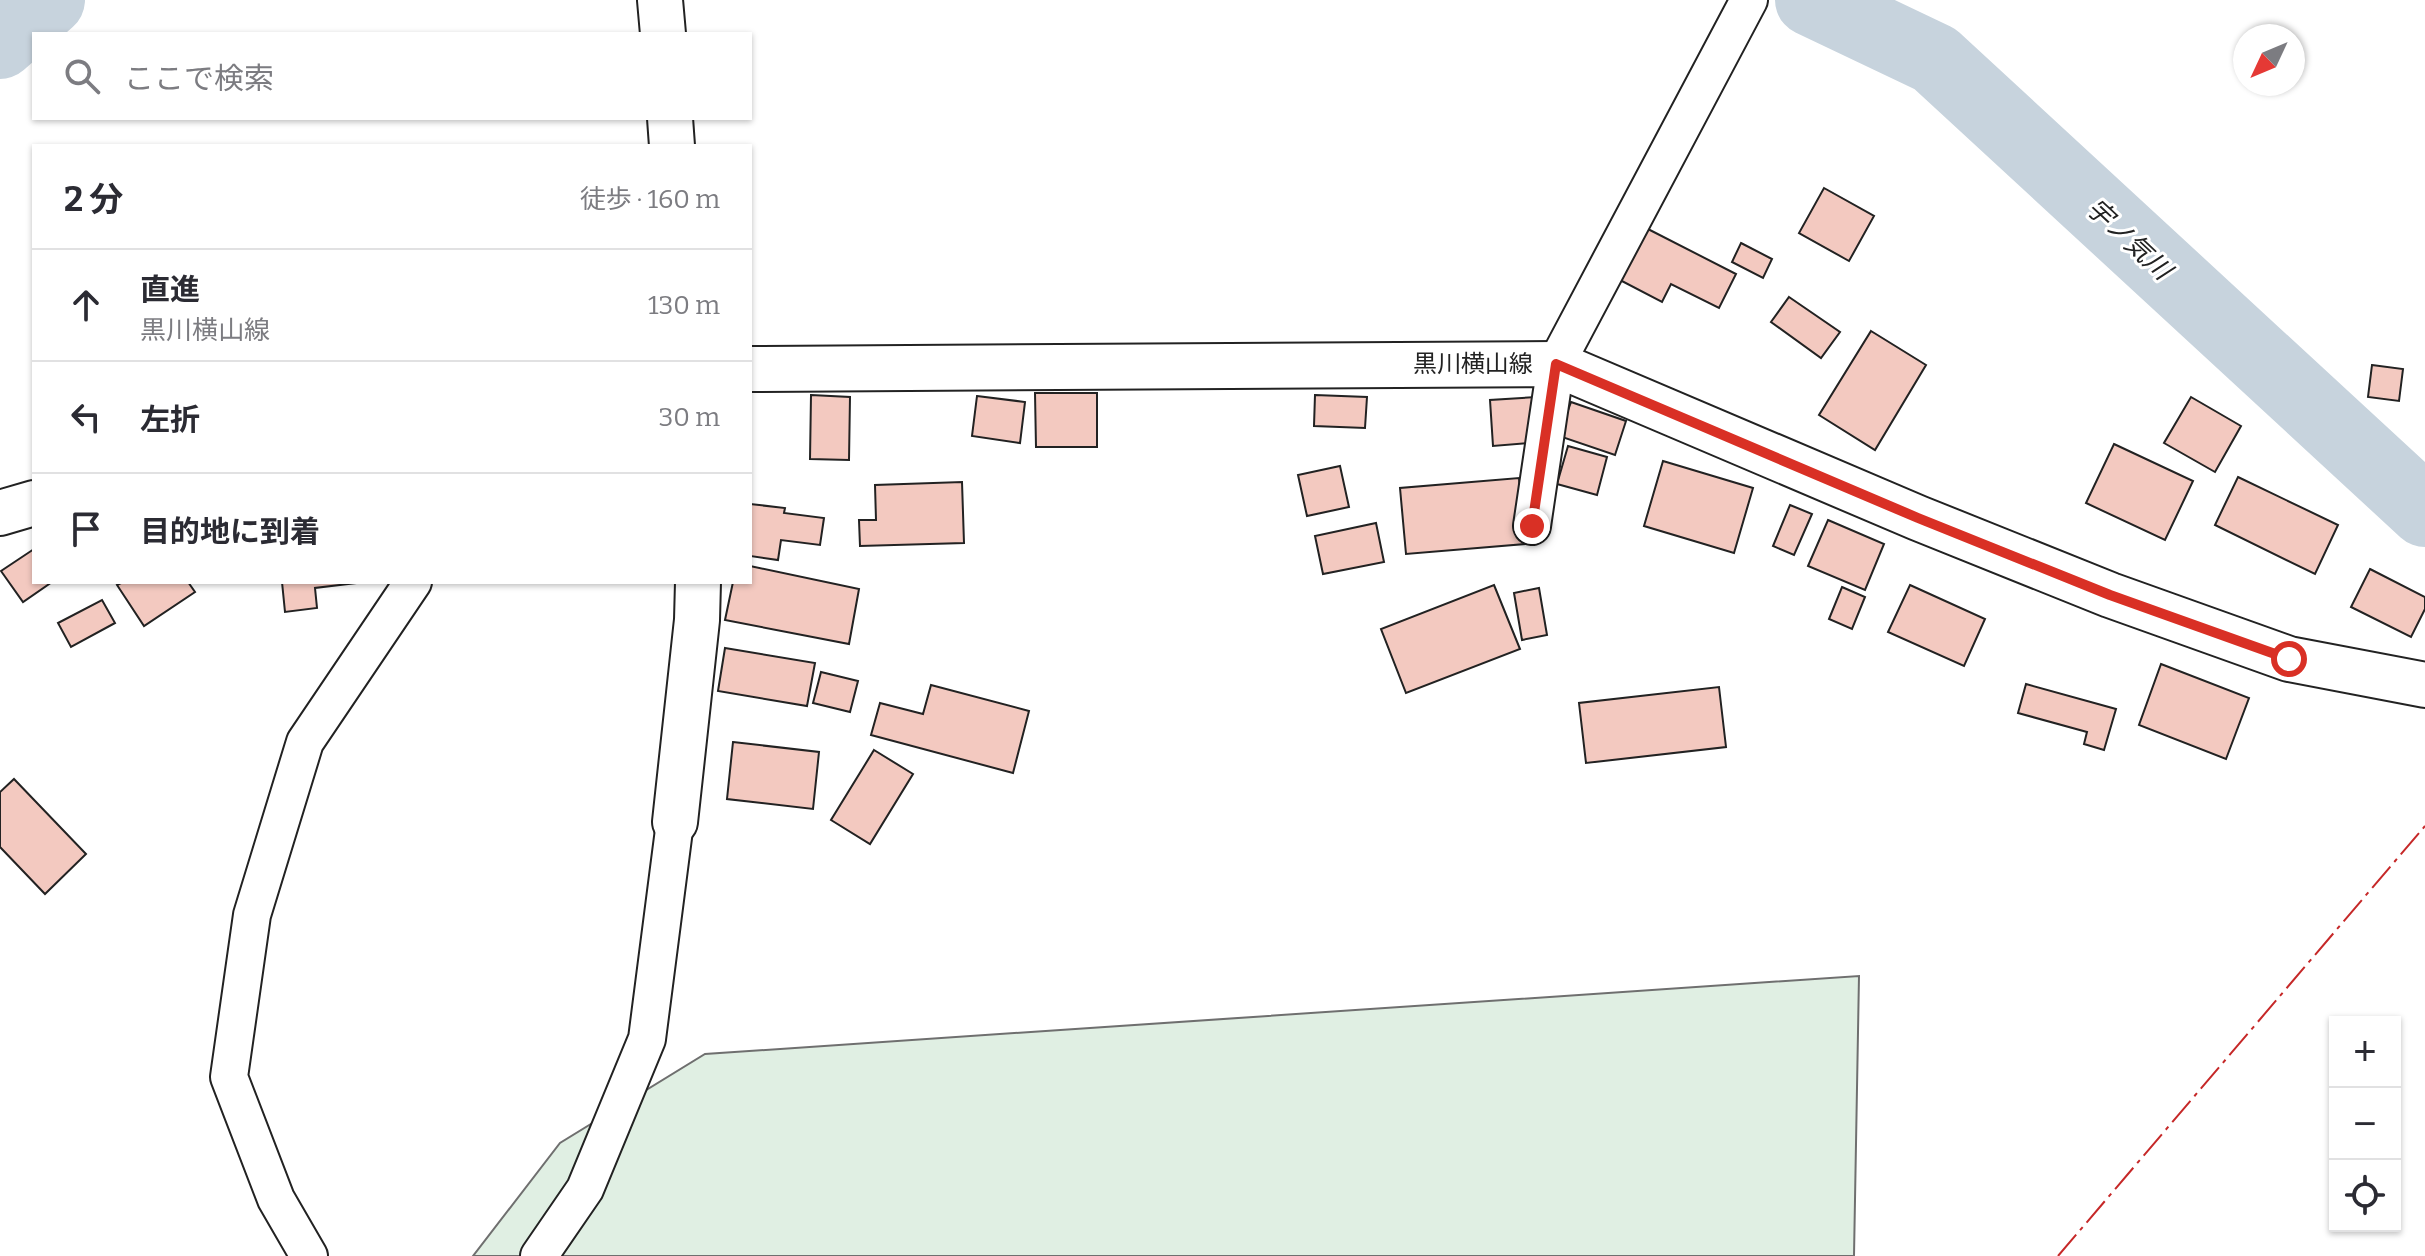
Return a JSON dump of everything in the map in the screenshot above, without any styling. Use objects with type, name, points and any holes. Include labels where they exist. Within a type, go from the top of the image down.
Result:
[{"type":"main road","points":[[660,0],[663,32]]},
{"type":"main road","points":[[670,120],[672,144]]},
{"type":"main road","name":"黒川横山線","points":[[752,369],[1556,364],[1918,518],[2110,595],[2289,659],[2425,685]]},
{"type":"main road","points":[[0,513],[32,504]]},
{"type":"main road","points":[[675,822],[697,620],[698,584]]},
{"type":"street","points":[[1532,526],[1556,364],[1749,0]]},
{"type":"street","points":[[309,1256],[276,1199],[229,1077],[252,915],[305,742],[412,584]]},
{"type":"street","points":[[539,1256],[585,1189],[647,1039],[675,822]]},
{"type":"green space","points":[[1859,976],[1854,1256],[473,1256],[560,1143],[705,1054]]},
{"type":"building","points":[[1824,188],[1874,216],[1849,261],[1799,233]]},
{"type":"building","points":[[1644,227],[1736,274],[1719,308],[1671,284],[1662,302],[1618,279]]},
{"type":"building","points":[[1741,243],[1772,259],[1763,278],[1732,262]]},
{"type":"building","points":[[1789,297],[1840,332],[1821,358],[1771,322]]},
{"type":"building","points":[[1871,331],[1926,365],[1875,450],[1819,415]]},
{"type":"building","points":[[2372,365],[2403,369],[2399,401],[2368,397]]},
{"type":"building","points":[[1035,393],[1097,393],[1097,447],[1036,447]]},
{"type":"building","points":[[811,395],[850,397],[849,460],[810,459]]},
{"type":"building","points":[[1315,395],[1367,397],[1365,428],[1314,426]]},
{"type":"building","points":[[977,396],[1025,402],[1020,443],[972,436]]},
{"type":"building","points":[[1536,397],[1539,442],[1493,446],[1490,400]]},
{"type":"building","points":[[2191,397],[2241,426],[2215,472],[2164,443]]},
{"type":"building","points":[[1571,402],[1626,421],[1615,455],[1559,436]]},
{"type":"building","points":[[2114,444],[2193,481],[2165,540],[2086,503]]},
{"type":"building","points":[[1568,446],[1607,457],[1597,495],[1557,484]]},
{"type":"building","points":[[1663,461],[1753,488],[1734,553],[1644,526]]},
{"type":"building","points":[[1340,466],[1349,507],[1307,516],[1298,475]]},
{"type":"building","points":[[2238,477],[2338,525],[2315,574],[2215,525]]},
{"type":"building","points":[[1519,478],[1525,544],[1406,554],[1400,488]]},
{"type":"building","points":[[962,482],[964,543],[860,546],[859,520],[876,520],[875,485]]},
{"type":"building","points":[[752,504],[785,508],[784,513],[824,518],[820,545],[781,540],[778,560],[752,556]]},
{"type":"building","points":[[1790,505],[1812,514],[1794,555],[1773,546]]},
{"type":"building","points":[[1828,520],[1884,544],[1865,590],[1808,566]]},
{"type":"building","points":[[1376,523],[1384,562],[1323,574],[1315,536]]},
{"type":"building","points":[[32,550],[32,584],[49,584],[23,602],[1,571]]},
{"type":"building","points":[[752,566],[859,589],[849,644],[725,620],[733,584],[752,584]]},
{"type":"building","points":[[2370,569],[2425,597],[2425,609],[2411,637],[2351,607]]},
{"type":"building","points":[[189,584],[195,592],[144,626],[117,585]]},
{"type":"building","points":[[282,584],[348,584],[315,588],[317,608],[285,612]]},
{"type":"building","points":[[1494,585],[1520,649],[1406,693],[1381,629]]},
{"type":"building","points":[[1910,585],[1985,619],[1964,666],[1888,632]]},
{"type":"building","points":[[1842,587],[1865,597],[1852,629],[1829,619]]},
{"type":"building","points":[[1539,588],[1547,635],[1522,640],[1514,593]]},
{"type":"building","points":[[102,600],[115,623],[71,647],[58,623]]},
{"type":"building","points":[[725,648],[815,663],[807,706],[718,691]]},
{"type":"building","points":[[2161,664],[2249,698],[2226,759],[2139,725]]},
{"type":"building","points":[[821,672],[858,681],[850,712],[813,703]]},
{"type":"building","points":[[2026,684],[2116,709],[2104,750],[2084,744],[2087,732],[2018,713]]},
{"type":"building","points":[[931,685],[1029,711],[1013,773],[871,735],[880,703],[923,714]]},
{"type":"building","points":[[1719,687],[1726,747],[1586,763],[1579,703]]},
{"type":"building","points":[[733,742],[819,752],[813,809],[727,799]]},
{"type":"building","points":[[874,750],[913,774],[870,844],[831,820]]},
{"type":"building","points":[[14,779],[86,854],[45,894],[0,847],[0,792]]},
{"type":"waterway","name":"宇ノ気川","points":[[0,43],[49,0]]},
{"type":"waterway","name":"宇ノ気川","points":[[1811,0],[1935,59],[2425,511]]},
{"type":"power","points":[[2058,1256],[2425,826]]},
{"type":"route","points":[[1532,526],[1556,364],[1918,518],[2110,595],[2289,659]]}]
